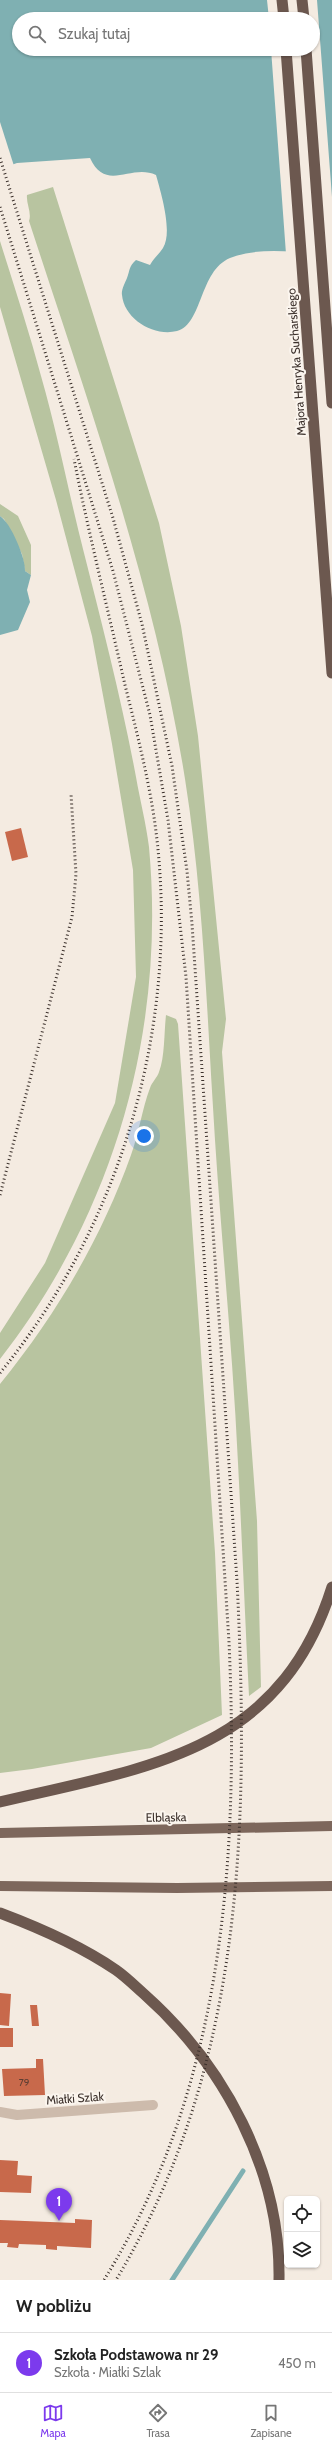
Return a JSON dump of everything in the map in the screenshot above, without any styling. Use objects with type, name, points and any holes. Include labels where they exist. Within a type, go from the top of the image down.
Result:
[{"type":"highway","points":[[282,0],[283,12]]},
{"type":"highway","points":[[302,0],[303,12]]},
{"type":"highway","name":"Majora Henryka Sucharskiego","points":[[287,56],[332,673]]},
{"type":"highway","points":[[307,56],[332,403]]},
{"type":"highway","points":[[0,1802],[113,1775],[182,1754],[214,1738],[246,1718],[278,1688],[297,1664],[312,1639],[332,1587]]},
{"type":"highway","points":[[0,1913],[70,1944],[117,1971],[167,2015],[196,2048],[219,2078],[255,2152],[265,2182],[274,2226],[279,2280]]},
{"type":"main road","name":"Elbląska","points":[[0,1833],[332,1826]]},
{"type":"main road","points":[[0,1886],[177,1888],[332,1886]]},
{"type":"street","name":"Miałki Szlak","points":[[0,2112],[17,2115],[153,2105]]},
{"type":"green space","points":[[53,187],[159,523],[181,626],[198,736],[226,1019],[222,1052],[257,1521],[261,1687],[249,1696],[236,1423],[197,869],[185,779],[172,708],[138,567],[97,428],[29,221],[30,215],[27,195]]},
{"type":"green space","points":[[0,241],[47,398],[131,749],[148,838],[152,916],[149,985],[139,1052],[124,1118],[102,1182],[74,1243],[40,1303],[0,1359],[0,1333],[45,1263],[115,1103],[136,977],[133,870],[112,744],[92,636],[56,500],[0,307]]},
{"type":"green space","points":[[0,504],[18,516],[31,545],[31,575],[25,571],[22,554],[4,519],[0,516]]},
{"type":"green space","points":[[166,1015],[176,1019],[178,1024],[215,1553],[222,1715],[151,1748],[32,1769],[0,1773],[0,1384],[40,1331],[58,1303],[106,1217],[131,1155],[150,1088],[161,1066]]},
{"type":"water","points":[[0,0],[332,0],[332,251],[268,251],[242,254],[230,258],[220,265],[212,274],[192,318],[185,326],[177,331],[168,332],[150,329],[134,319],[128,312],[124,304],[122,293],[132,264],[136,260],[150,265],[163,248],[166,241],[167,232],[165,212],[156,175],[147,172],[137,172],[111,176],[104,174],[96,168],[90,158],[17,163],[0,169]]},
{"type":"water","points":[[0,516],[13,533],[23,558],[25,571],[31,575],[27,590],[30,602],[18,630],[0,635]]},
{"type":"pier","points":[[267,0],[317,0],[318,12],[268,12]]},
{"type":"pier","points":[[320,39],[332,197],[332,253],[310,256],[286,254],[272,56],[320,56]]},
{"type":"pier","points":[[0,122],[14,166],[0,171]]},
{"type":"building","points":[[21,828],[28,857],[12,861],[5,832]]},
{"type":"building","points":[[0,1993],[11,1994],[9,2026],[0,2025]]},
{"type":"building","points":[[30,2005],[37,2005],[39,2026],[32,2026]]},
{"type":"building","points":[[0,2028],[13,2028],[13,2047],[0,2047]]},
{"type":"building","points":[[36,2059],[43,2059],[45,2095],[4,2096],[2,2069],[36,2068]]},
{"type":"building","points":[[0,2160],[18,2161],[17,2175],[32,2176],[31,2193],[0,2192]]},
{"type":"building","points":[[75,2219],[92,2220],[91,2248],[57,2246],[57,2250],[46,2249],[46,2245],[19,2244],[18,2248],[7,2247],[8,2243],[0,2243],[0,2220],[75,2223]]},
{"type":"waterway","points":[[172,2280],[243,2171]]},
{"type":"railway","points":[[0,158],[113,518],[142,624],[172,766],[187,871],[192,924],[237,1581],[241,1672],[241,1762],[238,1852],[229,1941],[214,2029],[191,2115],[159,2198],[116,2280]]},
{"type":"railway","points":[[0,207],[113,571],[150,715],[168,820],[186,977],[229,1642],[231,1724],[230,1807],[225,1890],[215,1972],[198,2052],[175,2131],[144,2207],[104,2280]]},
{"type":"railway","points":[[0,1373],[44,1313],[81,1249],[111,1182],[135,1111],[151,1039],[160,965],[161,891],[154,817],[141,751],[92,544],[74,459]]},
{"type":"railway","points":[[0,1195],[72,917],[76,874],[71,794]]},
{"type":"place","name":"Szkoła Podstawowa nr 29","points":[[59,2221]]}]
